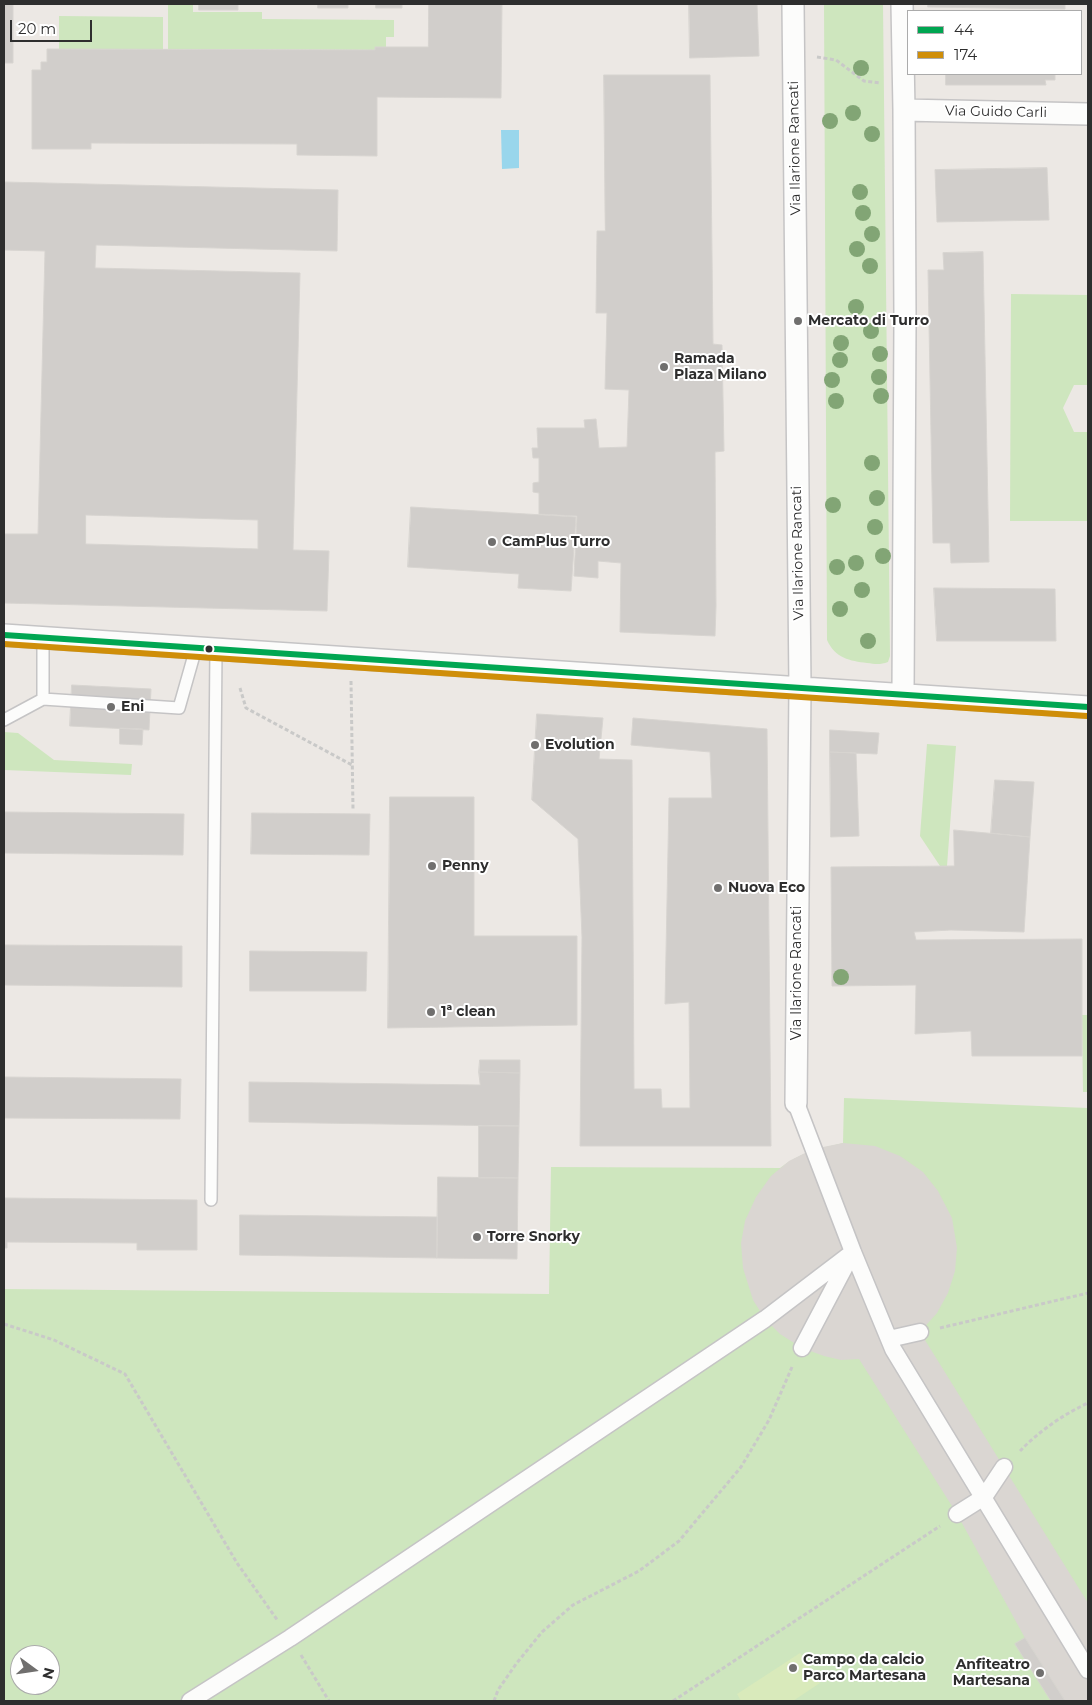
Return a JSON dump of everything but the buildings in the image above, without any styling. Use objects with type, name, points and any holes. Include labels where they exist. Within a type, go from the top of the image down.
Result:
[{"type":"street","name":"Via Ilarione Rancati","points":[[793,4],[800,687],[796,1103]]},
{"type":"street","points":[[902,4],[905,322],[903,694]]},
{"type":"street","name":"Via Guido Carli","points":[[904,110],[1088,114]]},
{"type":"street","points":[[4,635],[1088,707]]},
{"type":"street","points":[[796,1103],[853,1252],[893,1349],[1088,1670]]},
{"type":"street","points":[[802,1348],[853,1252]]},
{"type":"street","points":[[190,1701],[290,1638],[764,1318],[853,1252]]},
{"type":"street","points":[[889,1339],[920,1332]]},
{"type":"street","points":[[957,1514],[984,1497],[1004,1467]]},
{"type":"lane","points":[[43,699],[44,638]]},
{"type":"lane","points":[[4,720],[43,699],[179,708],[206,648]]},
{"type":"lane","points":[[206,648],[211,1200]]},
{"type":"path","points":[[794,56],[824,57],[836,60],[864,81],[904,85]]},
{"type":"path","points":[[796,320],[905,322]]},
{"type":"path","points":[[350,658],[353,809]]},
{"type":"path","points":[[240,688],[246,708],[352,766]]},
{"type":"path","points":[[920,1332],[1088,1293]]},
{"type":"path","points":[[4,1324],[54,1340],[124,1374],[238,1562],[290,1638],[329,1701]]},
{"type":"path","points":[[494,1701],[498,1690],[516,1664],[542,1632],[573,1605],[639,1571],[679,1541],[741,1467],[769,1420],[802,1348]]},
{"type":"path","points":[[1004,1467],[1029,1442],[1088,1403]]},
{"type":"path","points":[[673,1701],[957,1514]]},
{"type":"green space","points":[[168,4],[193,4],[193,12],[262,12],[262,19],[394,20],[394,37],[386,37],[386,47],[376,47],[375,50],[168,49]]},
{"type":"green space","points":[[824,4],[883,4],[890,656],[888,662],[880,664],[844,658],[834,651],[827,640]]},
{"type":"green space","points":[[59,16],[163,17],[163,50],[59,49]]},
{"type":"green space","points":[[1011,294],[1088,295],[1088,385],[1074,385],[1063,408],[1074,432],[1088,432],[1088,521],[1010,521]]},
{"type":"green space","points":[[4,732],[18,733],[54,760],[132,764],[131,775],[4,770]]},
{"type":"green space","points":[[927,744],[956,746],[947,866],[940,866],[920,836]]},
{"type":"green space","points":[[1082,1015],[1088,1015],[1088,1092],[1083,1092]]},
{"type":"green space","points":[[844,1098],[1088,1108],[1088,1701],[4,1701],[4,1289],[549,1294],[551,1167],[780,1168],[802,1155],[843,1143]]},
{"type":"green space","name":"Campo da calcio Parco Martesana","points":[[800,1653],[820,1683],[793,1701],[741,1701],[737,1694]]},
{"type":"shaded area","points":[[843,1143],[875,1146],[900,1156],[923,1172],[938,1191],[952,1218],[957,1248],[955,1271],[948,1293],[937,1313],[920,1332],[1088,1603],[1088,1701],[1065,1701],[1025,1638],[957,1514],[859,1359],[841,1360],[802,1348],[780,1334],[765,1319],[753,1300],[743,1268],[741,1243],[745,1221],[756,1197],[771,1176],[789,1161],[813,1149]]},
{"type":"water","points":[[501,130],[519,130],[519,168],[502,169]]},
{"type":"transit line","name":"44","points":[[4,635],[1088,707]]},
{"type":"transit line","name":"174","points":[[4,644],[1087,716]]},
{"type":"place","name":"Mercato di Turro","points":[[798,321]]},
{"type":"place","name":"Ramada Plaza Milano","points":[[664,367]]},
{"type":"place","name":"CamPlus Turro","points":[[492,542]]},
{"type":"place","name":"Eni","points":[[111,707]]},
{"type":"place","name":"Evolution","points":[[535,745]]},
{"type":"place","name":"Penny","points":[[432,866]]},
{"type":"place","name":"Nuova Eco","points":[[718,888]]},
{"type":"place","name":"1ª clean","points":[[431,1012]]},
{"type":"place","name":"Torre Snorky","points":[[477,1237]]},
{"type":"place","name":"Campo da calcio Parco Martesana","points":[[793,1668]]},
{"type":"place","name":"Anfiteatro Martesana","points":[[1040,1673]]}]
